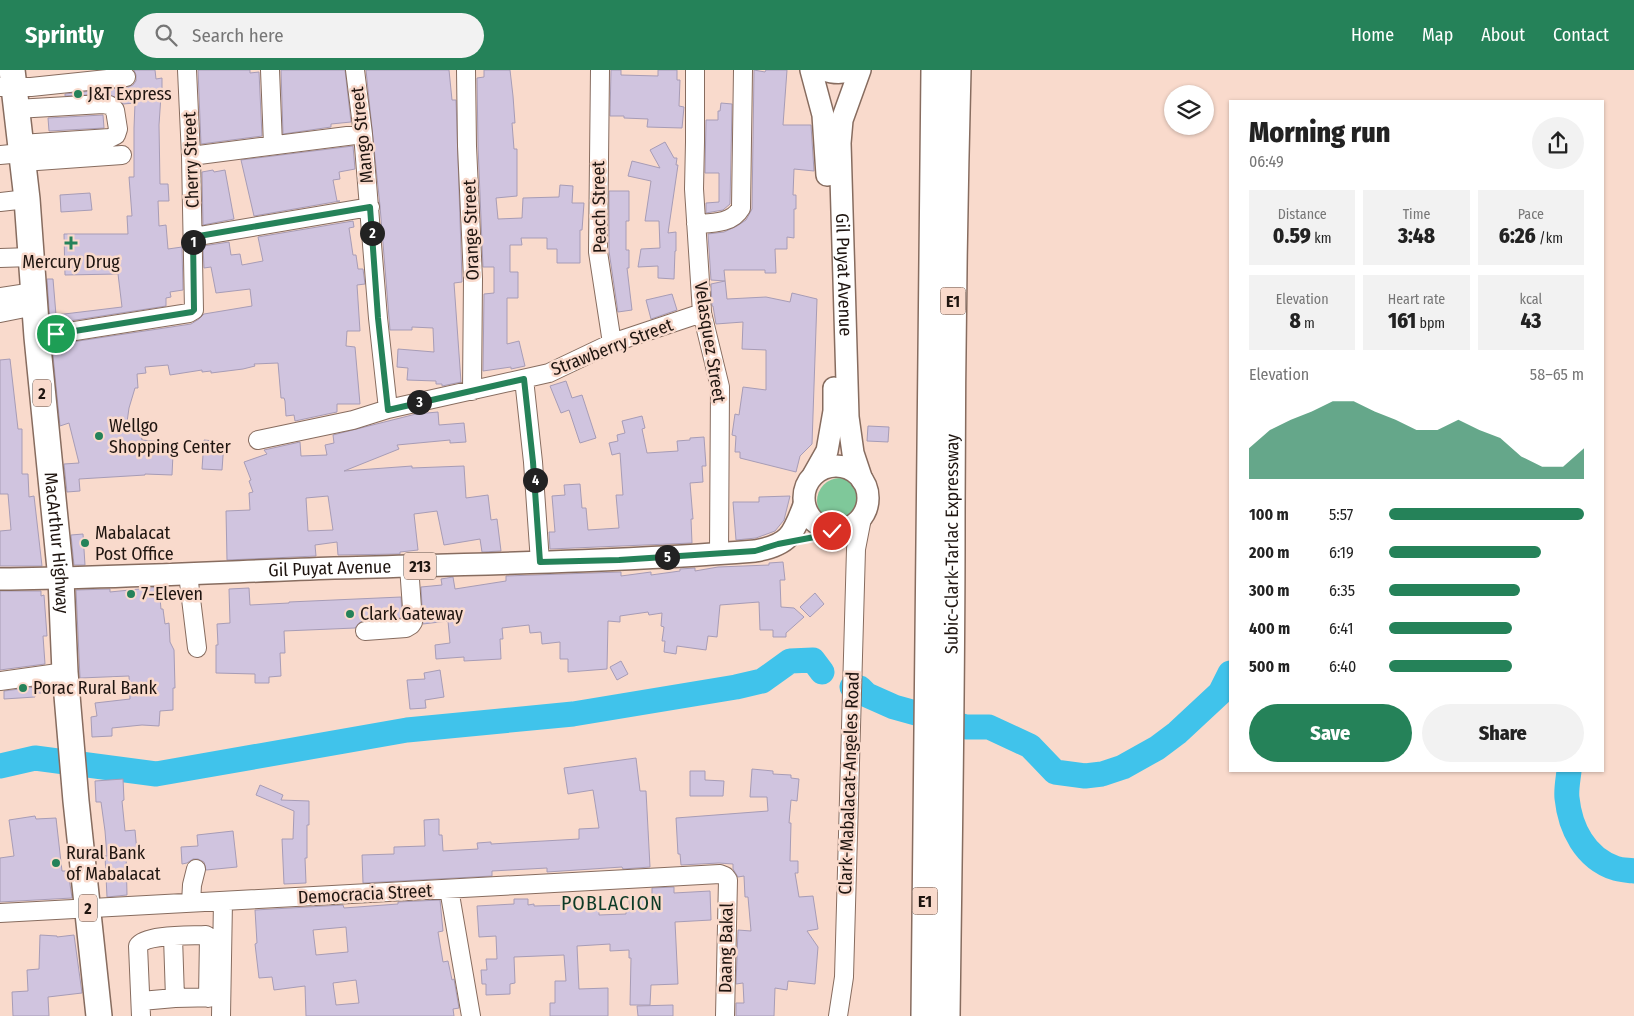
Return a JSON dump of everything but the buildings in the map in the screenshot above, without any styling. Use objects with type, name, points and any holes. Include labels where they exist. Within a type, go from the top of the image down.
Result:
[{"type":"highway","name":"Subic-Clark-Tarlac Expressway","points":[[934,70],[940,532],[938,786],[947,1016]]},
{"type":"highway","name":"Subic-Clark-Tarlac Expressway","points":[[940,532],[952,398],[958,70]]},
{"type":"highway","name":"MacArthur Highway","points":[[10,91],[16,154],[27,198],[37,337],[60,579],[68,716],[99,1016]]},
{"type":"highway","name":"Subic-Clark-Tarlac Expressway","points":[[924,1016],[938,786]]},
{"type":"main road","name":"Gil Puyat Avenue","points":[[811,70],[823,115],[827,175],[834,411],[827,451],[814,474]]},
{"type":"main road","points":[[825,70],[836,73],[854,70]]},
{"type":"main road","name":"Gil Puyat Avenue","points":[[860,70],[842,120],[840,144],[848,417],[853,452],[862,480]]},
{"type":"main road","points":[[804,505],[809,517],[825,529],[848,526],[868,506],[866,486],[853,471],[840,466],[826,468],[814,474]]},
{"type":"main road","name":"213","points":[[804,505],[806,484],[814,474]]},
{"type":"main road","name":"Gil Puyat Avenue","points":[[778,544],[785,541],[796,526],[804,505]]},
{"type":"main road","name":"Gil Puyat Avenue","points":[[60,579],[619,560],[719,554],[755,551],[778,544],[825,535],[848,526]]},
{"type":"main road","name":"213","points":[[0,580],[60,579]]},
{"type":"street","name":"Cherry Street","points":[[37,337],[189,313],[194,310],[187,70]]},
{"type":"street","points":[[270,70],[273,145]]},
{"type":"street","name":"Mango Street","points":[[355,70],[363,134],[378,318],[388,410]]},
{"type":"street","name":"Orange Street","points":[[466,70],[467,146],[474,279],[472,390]]},
{"type":"street","name":"Peach Street","points":[[600,70],[598,252],[612,343]]},
{"type":"street","name":"Velasquez Street","points":[[695,70],[696,142],[694,188],[702,313],[720,387],[719,554]]},
{"type":"street","points":[[696,224],[719,223],[732,219],[740,208],[743,70]]},
{"type":"street","points":[[10,91],[126,77]]},
{"type":"street","points":[[10,91],[110,105],[115,110],[118,128],[116,134],[110,138],[16,154]]},
{"type":"street","points":[[191,156],[363,134]]},
{"type":"street","points":[[16,154],[122,155]]},
{"type":"street","points":[[0,202],[27,198]]},
{"type":"street","points":[[193,237],[370,207]]},
{"type":"street","points":[[0,249],[31,253]]},
{"type":"street","points":[[0,258],[31,253]]},
{"type":"street","points":[[0,297],[34,299]]},
{"type":"street","points":[[0,313],[34,299]]},
{"type":"street","name":"Strawberry Street","points":[[258,440],[353,420],[549,372],[612,343],[702,313]]},
{"type":"street","points":[[524,379],[533,462],[540,562]]},
{"type":"street","name":"Clark-Mabalacat-Angeles Road","points":[[838,1016],[844,977],[856,555],[848,526]]},
{"type":"street","points":[[365,631],[406,628],[411,625],[413,622],[409,566]]},
{"type":"street","points":[[188,574],[197,648]]},
{"type":"street","points":[[0,681],[65,672]]},
{"type":"street","points":[[191,903],[192,885],[196,869]]},
{"type":"street","name":"Democracia Street","points":[[0,912],[720,874],[728,880]]},
{"type":"street","name":"Daang Bakal","points":[[725,1016],[728,880]]},
{"type":"street","points":[[449,889],[471,1016]]},
{"type":"street","points":[[215,998],[224,901]]},
{"type":"street","points":[[215,998],[175,998],[141,1008],[138,946],[140,943],[152,938],[206,935],[209,937],[215,998],[221,1016]]},
{"type":"street","points":[[173,937],[175,998]]},
{"type":"green space","points":[[840,478],[853,482],[859,488],[863,501],[859,514],[853,520],[840,524],[827,520],[821,514],[817,501],[821,488],[827,482]]},
{"type":"waterway","points":[[0,766],[35,758],[156,774],[407,730],[573,714],[736,687],[762,681],[790,661],[813,660],[822,672]]},
{"type":"waterway","points":[[852,687],[860,688],[867,695],[894,707],[966,727],[989,727],[1030,746],[1055,772],[1085,776],[1102,774],[1123,767],[1157,748],[1177,733],[1220,693],[1229,675]]},
{"type":"waterway","points":[[1569,772],[1567,798],[1572,820],[1581,840],[1587,849],[1604,863],[1617,869],[1634,871]]},
{"type":"place","name":"J&T Express","points":[[78,94]]},
{"type":"place","name":"Mercury Drug","points":[[71,243]]},
{"type":"place","name":"Wellgo Shopping Center","points":[[99,436]]},
{"type":"place","name":"Mabalacat Post Office","points":[[85,543]]},
{"type":"place","name":"7-Eleven","points":[[131,594]]},
{"type":"place","name":"Clark Gateway","points":[[350,614]]},
{"type":"place","name":"Porac Rural Bank","points":[[23,688]]},
{"type":"place","name":"Rural Bank of Mabalacat","points":[[56,863]]},
{"type":"district","name":"POBLACION","points":[[612,903]]},
{"type":"route","points":[[56,334],[192,312],[194,310],[193,237],[370,207],[378,318],[388,410],[524,379],[533,462],[540,562],[619,560],[755,551],[838,531],[832,531]]}]
